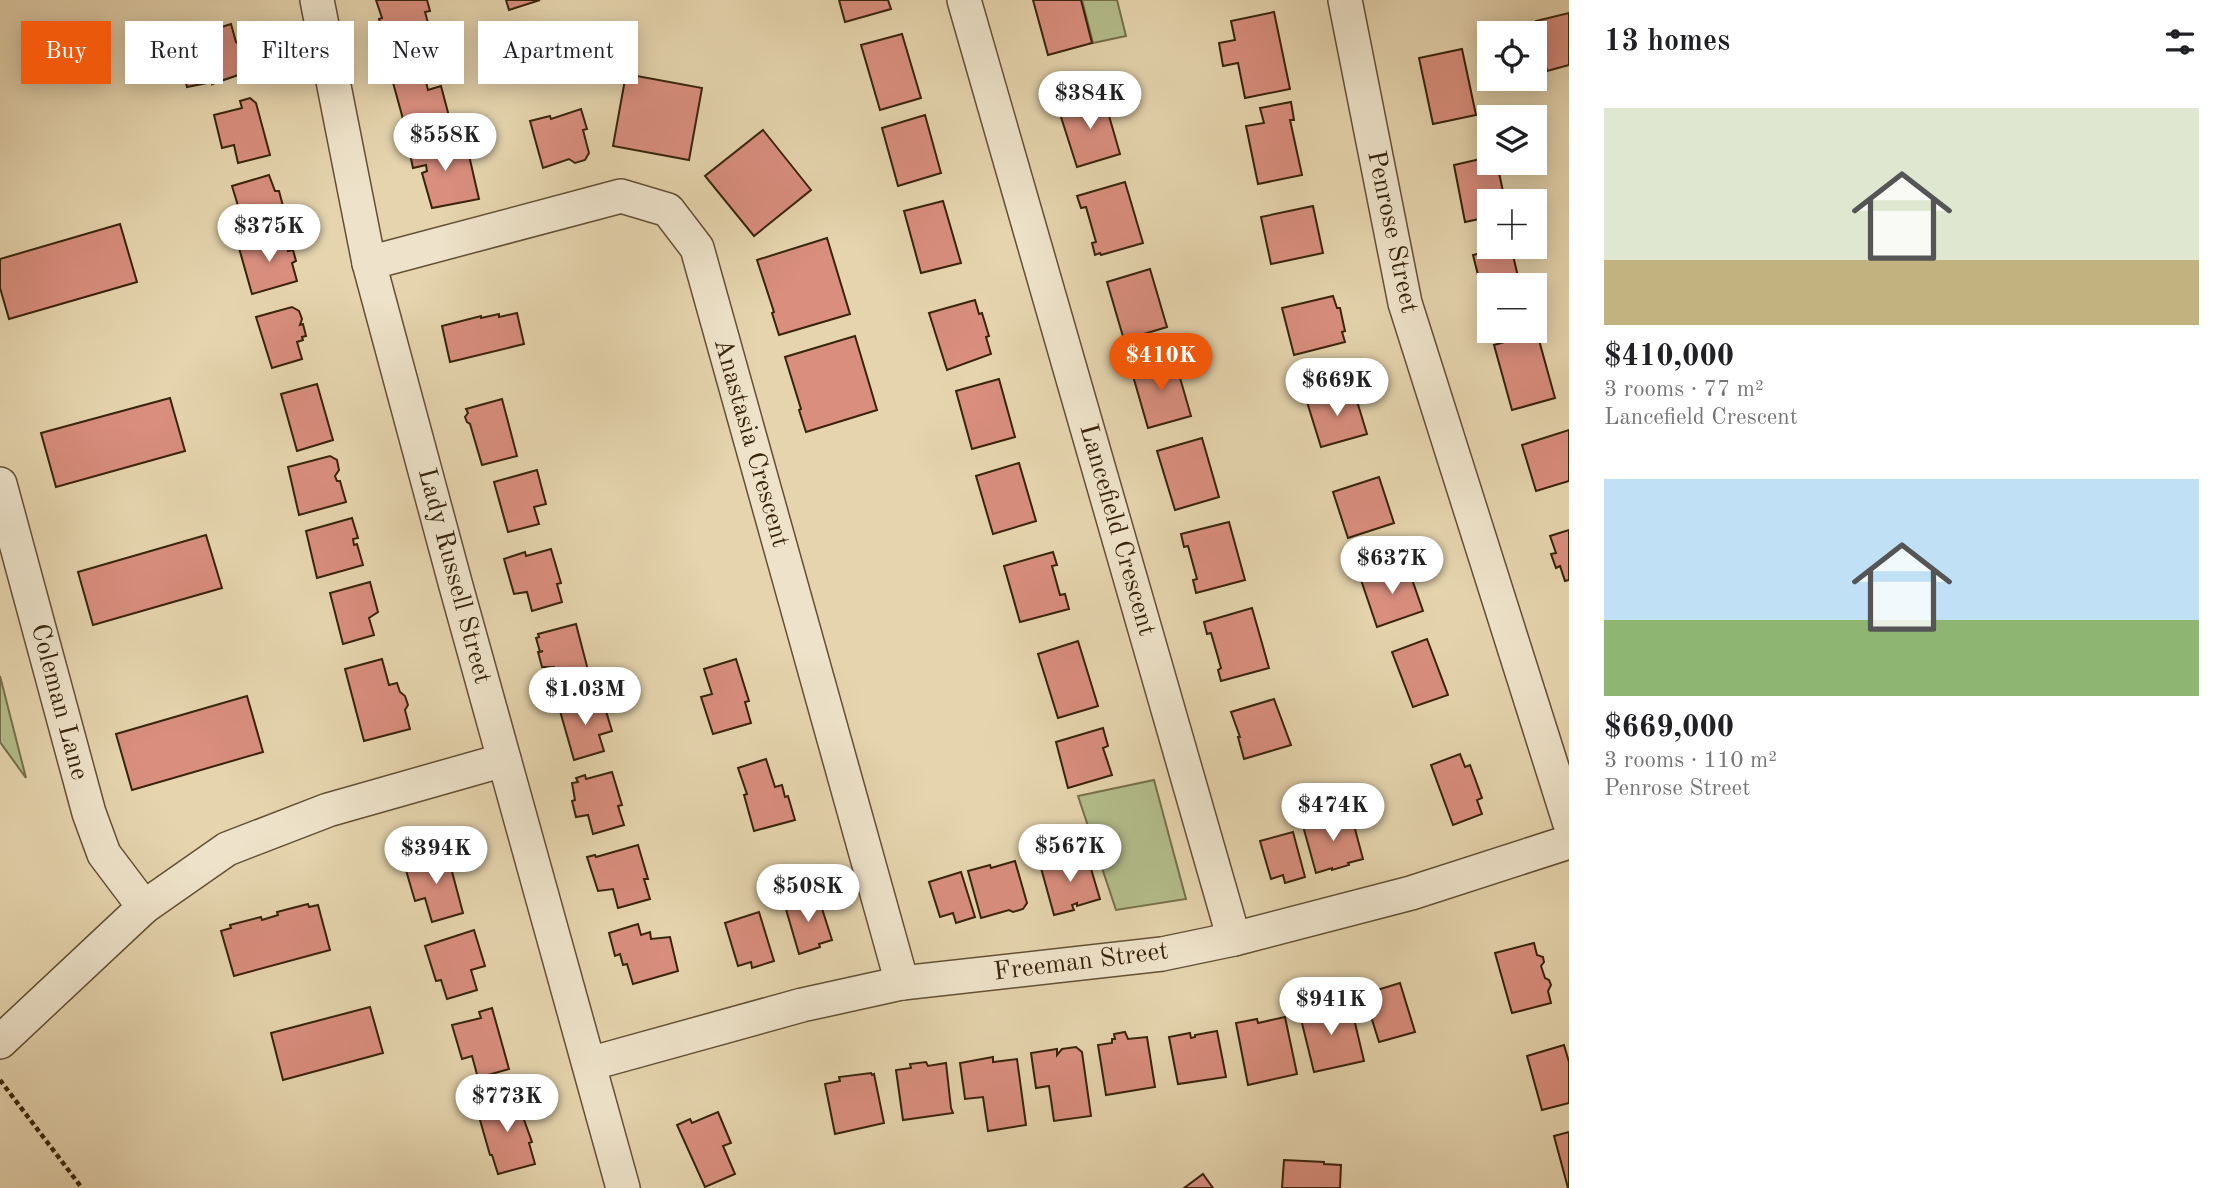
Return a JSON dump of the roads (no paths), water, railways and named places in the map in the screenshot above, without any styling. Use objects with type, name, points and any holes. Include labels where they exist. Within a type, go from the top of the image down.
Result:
[{"type":"street","name":"Lady Russell Street","points":[[317,0],[369,263],[623,1188]]},
{"type":"street","name":"Lancefield Crescent","points":[[964,0],[1234,939]]},
{"type":"street","name":"Penrose Street","points":[[1345,0],[1405,303],[1569,821]]},
{"type":"street","name":"Anastasia Crescent","points":[[369,263],[621,197],[668,210],[697,248],[902,983]]},
{"type":"street","name":"Coleman Lane","points":[[0,484],[89,813],[104,854],[144,907]]},
{"type":"street","points":[[0,1042],[144,907],[227,849],[328,810],[504,760]]},
{"type":"street","name":"Freeman Street","points":[[589,1064],[802,1005],[902,983],[1162,954],[1234,939],[1411,893],[1569,842]]}]
